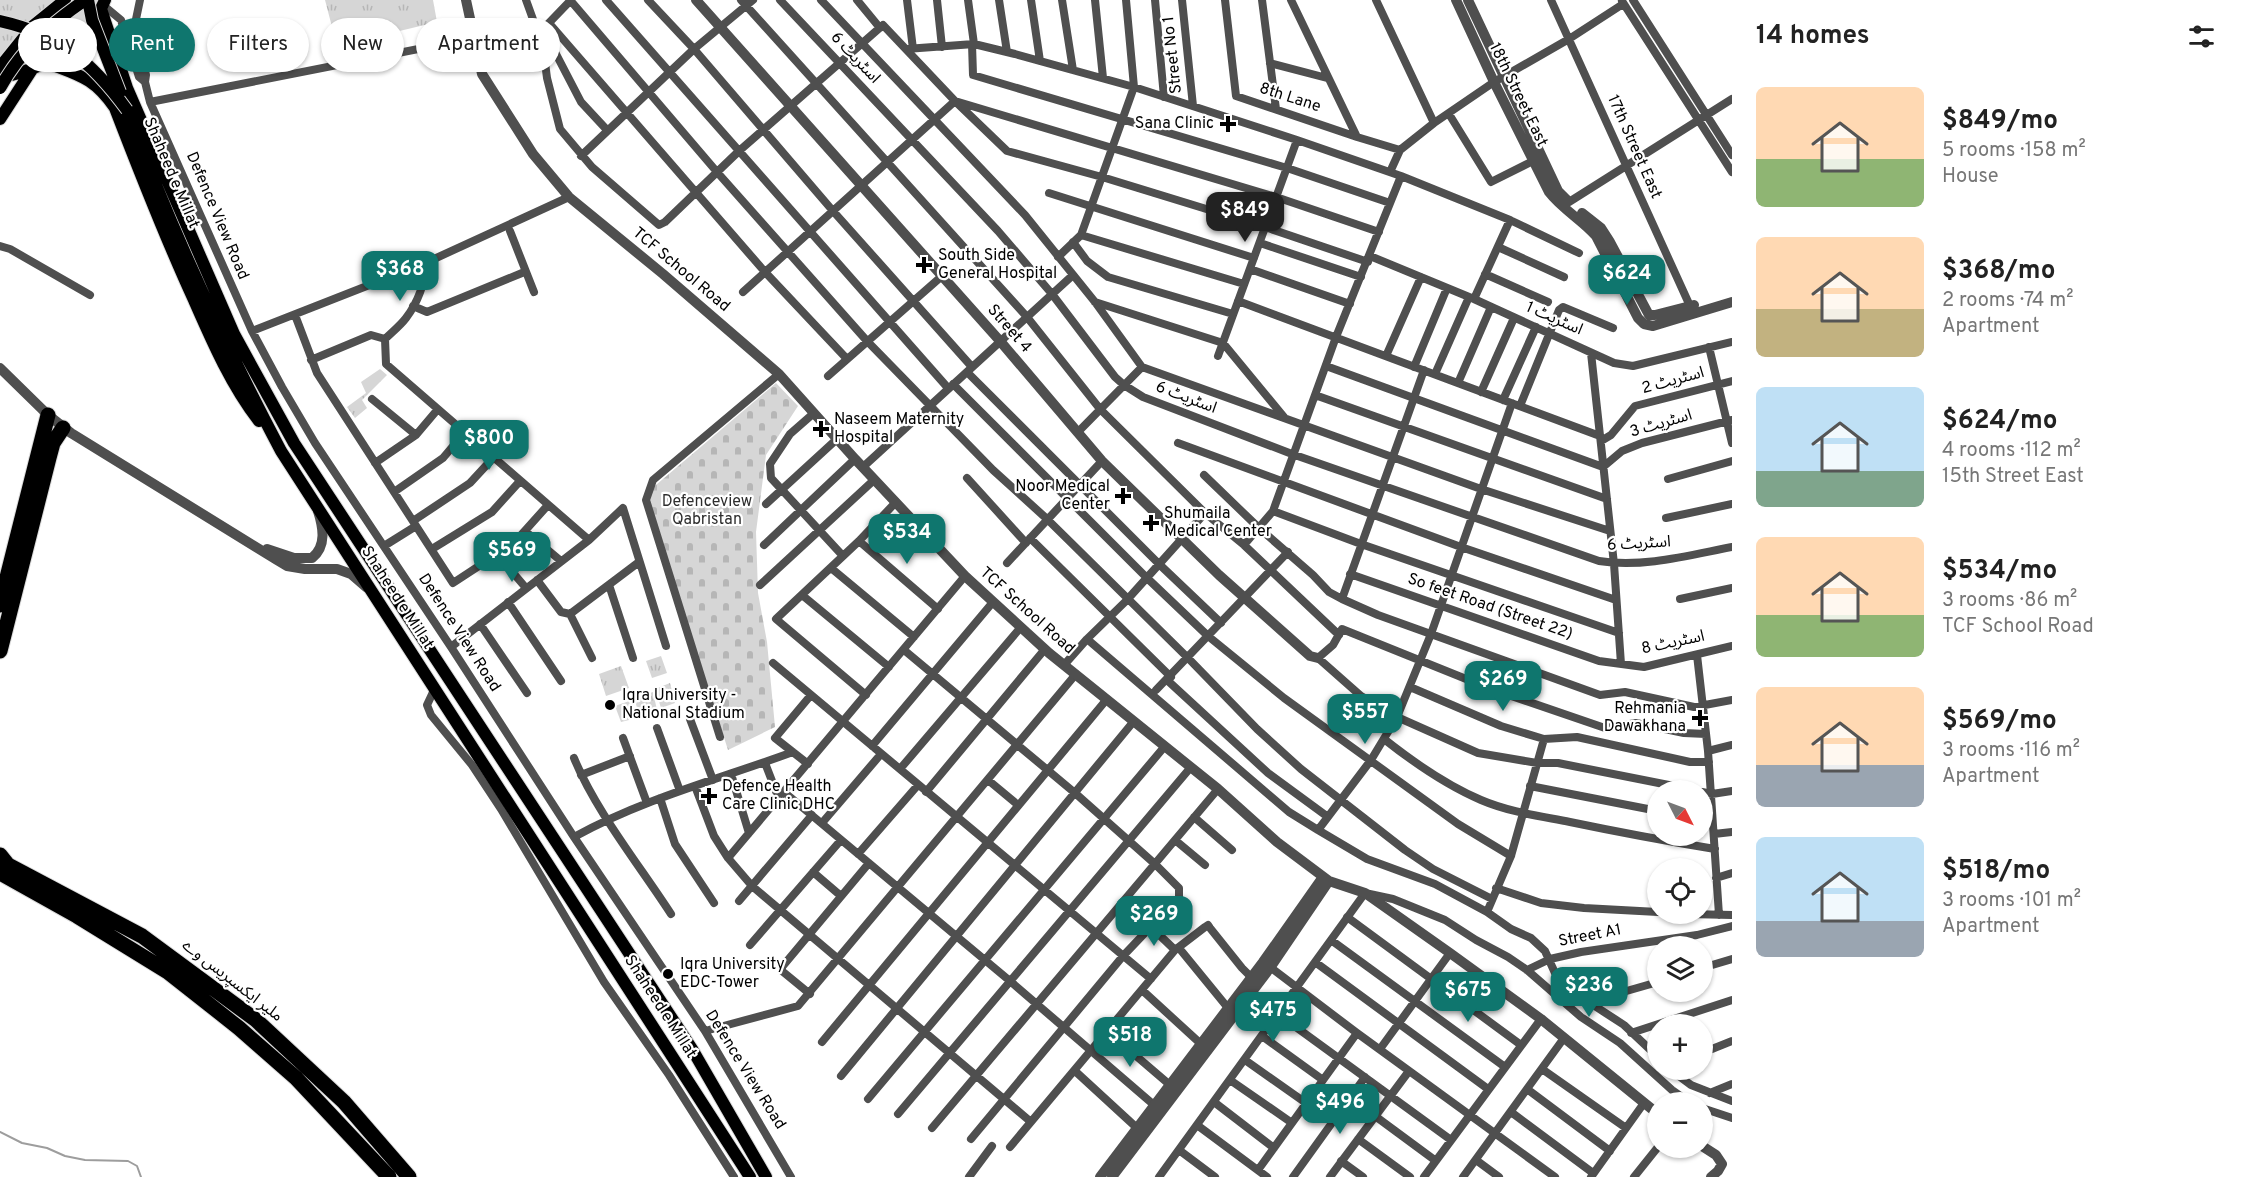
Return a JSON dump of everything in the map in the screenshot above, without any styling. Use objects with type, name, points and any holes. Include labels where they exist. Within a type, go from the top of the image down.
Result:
[{"type":"highway","points":[[0,605],[48,415]]},
{"type":"highway","points":[[0,651],[49,458],[54,443],[63,428]]},
{"type":"highway","name":"ملیر ایکسپریس وے","points":[[0,855],[8,865],[142,936],[256,1020],[344,1102],[409,1177]]},
{"type":"highway","name":"ملیر ایکسپریس وے","points":[[0,873],[77,916],[168,972],[239,1028],[296,1078],[389,1177]]},
{"type":"main road","points":[[0,67],[33,26],[65,0]]},
{"type":"main road","points":[[0,88],[22,54],[39,35],[87,0]]},
{"type":"main road","name":"Shaheed e Millat","points":[[87,0],[92,20],[144,158],[224,340],[281,451],[750,1177]]},
{"type":"main road","points":[[95,18],[105,3]]},
{"type":"main road","name":"Shaheed e Millat","points":[[105,3],[109,20]]},
{"type":"main road","points":[[0,21],[60,42],[107,83],[127,110]]},
{"type":"main road","points":[[0,77],[18,71]]},
{"type":"main road","points":[[0,119],[34,72]]},
{"type":"main road","points":[[64,72],[89,79],[103,90],[115,108],[173,254],[213,343],[247,405],[281,451]]},
{"type":"main road","name":"Shaheed e Millat","points":[[122,72],[234,334],[277,414],[692,1049],[766,1177]]},
{"type":"street","name":"Defence View Road","points":[[140,0],[135,24],[146,75],[144,82]]},
{"type":"street","name":"TCF School Road","points":[[466,0],[470,18]]},
{"type":"street","points":[[526,0],[533,18]]},
{"type":"street","points":[[554,18],[571,0],[717,172],[867,341],[993,470],[1047,519],[1257,729],[1300,769],[1406,850],[1433,869],[1492,899]]},
{"type":"street","points":[[606,0],[890,322],[951,386],[1208,636],[1284,698],[1458,824],[1511,856]]},
{"type":"street","points":[[648,0],[694,49],[833,211],[914,301],[969,369],[1079,484],[1221,623]]},
{"type":"street","name":"Street 4","points":[[696,0],[942,276],[1102,461],[1244,597],[1310,656],[1318,658]]},
{"type":"street","name":"اسٹریٹ 6","points":[[780,0],[998,231],[1052,294],[1115,377],[1143,397],[1292,454],[1599,561],[1614,564],[1670,559],[1732,547]]},
{"type":"street","points":[[821,0],[1025,215],[1095,302],[1142,367],[1304,424],[1392,458],[1610,531]]},
{"type":"street","points":[[547,72],[560,129],[581,156],[659,225],[665,222],[739,151],[880,28],[857,0]]},
{"type":"street","points":[[908,0],[910,49],[973,44],[1134,87],[1401,176],[1510,220],[1579,253]]},
{"type":"street","points":[[937,0],[942,47]]},
{"type":"street","points":[[968,0],[973,44],[973,75],[1287,168],[1390,203]]},
{"type":"street","points":[[999,0],[1007,52]]},
{"type":"street","points":[[1031,0],[1040,61]]},
{"type":"street","points":[[1062,0],[1073,70]]},
{"type":"street","points":[[1095,0],[1103,78]]},
{"type":"street","points":[[1058,257],[1081,235],[1134,87],[1126,0]]},
{"type":"street","points":[[1155,0],[1164,97]]},
{"type":"street","name":"Street No 1","points":[[1182,0],[1193,106]]},
{"type":"street","name":"8th Lane","points":[[1225,0],[1236,96],[1400,150]]},
{"type":"street","points":[[1262,0],[1276,109]]},
{"type":"street","points":[[1291,0],[1357,136]]},
{"type":"street","points":[[1376,0],[1434,123]]},
{"type":"street","name":"18th Street East","points":[[1456,0],[1562,200]]},
{"type":"street","name":"18th Street East","points":[[1468,0],[1533,161],[1562,200]]},
{"type":"street","name":"17th Street East","points":[[1551,0],[1690,306]]},
{"type":"street","points":[[1633,0],[1732,172]]},
{"type":"street","points":[[581,156],[747,2],[1027,317],[1100,409],[1205,513],[1244,546],[1339,635]]},
{"type":"street","points":[[1390,172],[1400,150],[1434,123],[1499,79],[1569,39],[1622,2],[1702,117],[1732,155]]},
{"type":"street","name":"Defence View Road","points":[[105,3],[119,18]]},
{"type":"street","name":"اسٹریٹ 1","points":[[880,28],[884,25],[910,49],[955,101],[1007,151],[1102,177],[1369,259],[1471,298],[1614,363],[1634,366],[1732,342]]},
{"type":"street","points":[[560,36],[765,272],[847,359]]},
{"type":"street","points":[[150,102],[416,49]]},
{"type":"street","points":[[560,62],[581,102],[608,130]]},
{"type":"street","points":[[1270,63],[1327,78]]},
{"type":"street","name":"Defence View Road","points":[[137,72],[144,82],[150,102],[252,331],[315,443],[643,942],[705,1031],[791,1177]]},
{"type":"street","name":"TCF School Road","points":[[482,72],[491,92],[532,154],[569,197],[704,308],[779,374],[874,480],[965,576],[1021,627],[1046,649],[1067,661],[1076,674],[1218,789],[1277,842],[1326,879],[1365,893],[1450,953],[1541,1019],[1647,1105]]},
{"type":"street","points":[[1562,200],[1627,166],[1732,99]]},
{"type":"street","points":[[743,292],[955,101],[1276,197],[1379,232]]},
{"type":"street","points":[[1449,114],[1491,182],[1533,161]]},
{"type":"street","points":[[1218,356],[1297,140]]},
{"type":"street","points":[[1244,546],[1272,511],[1336,337],[1401,176]]},
{"type":"street","points":[[1049,193],[1254,258]]},
{"type":"street","points":[[252,331],[423,264],[569,197]]},
{"type":"street","points":[[1562,200],[1596,236],[1638,318],[1644,324],[1653,326],[1732,302]]},
{"type":"street","points":[[1562,200],[1595,223],[1606,235],[1649,315],[1732,294]]},
{"type":"street","points":[[1435,374],[1510,220]]},
{"type":"street","points":[[510,231],[534,292]]},
{"type":"street","points":[[1081,235],[1244,284]]},
{"type":"street","points":[[1073,242],[1087,261],[1108,277],[1233,314]]},
{"type":"street","points":[[1260,243],[1361,277]]},
{"type":"street","points":[[0,246],[10,249],[90,295]]},
{"type":"street","points":[[1498,247],[1564,277]]},
{"type":"street","points":[[423,264],[426,273],[413,306],[405,320],[385,339],[386,364],[589,540]]},
{"type":"street","points":[[1250,269],[1350,304]]},
{"type":"street","points":[[413,306],[427,312],[522,273]]},
{"type":"street","points":[[1485,274],[1548,302]]},
{"type":"street","points":[[764,545],[802,510],[886,445],[1073,275]]},
{"type":"street","points":[[828,376],[942,276]]},
{"type":"street","points":[[1386,356],[1420,277]]},
{"type":"street","points":[[1414,366],[1447,288]]},
{"type":"street","points":[[1239,301],[1512,403],[1600,439]]},
{"type":"street","points":[[1095,302],[1223,343],[1284,417]]},
{"type":"street","points":[[1458,383],[1491,307]]},
{"type":"street","points":[[1512,403],[1549,334],[1559,310],[1563,308],[1613,328]]},
{"type":"street","points":[[295,315],[317,373],[453,583],[514,543],[548,505]]},
{"type":"street","points":[[1481,392],[1514,318]]},
{"type":"street","points":[[1318,830],[1371,760],[1397,717],[1431,634],[1512,403],[1536,327]]},
{"type":"street","points":[[311,360],[371,335],[385,339]]},
{"type":"street","points":[[1709,347],[1730,421],[1732,443]]},
{"type":"street","points":[[1591,352],[1614,564],[1621,664]]},
{"type":"street","points":[[1326,366],[1603,467]]},
{"type":"street","points":[[1078,432],[1142,367]]},
{"type":"street","points":[[0,368],[63,428],[287,566],[337,568],[351,574],[377,598]]},
{"type":"street","points":[[1342,599],[1424,370]]},
{"type":"street","points":[[720,737],[646,500],[653,480],[779,374]]},
{"type":"street","name":"اسٹریٹ 2","points":[[1600,439],[1611,435],[1635,406],[1651,404],[1732,381]]},
{"type":"street","points":[[1315,394],[1607,499]]},
{"type":"street","points":[[372,399],[416,435]]},
{"type":"street","points":[[375,463],[416,435],[438,409]]},
{"type":"street","points":[[813,413],[790,434],[770,464],[771,478],[843,556]]},
{"type":"street","name":"اسٹریٹ 3","points":[[1603,467],[1622,451],[1642,443],[1730,421]]},
{"type":"street","points":[[393,492],[443,458],[465,432]]},
{"type":"street","points":[[766,504],[837,439]]},
{"type":"street","points":[[1178,443],[1461,547],[1616,600]]},
{"type":"street","points":[[384,546],[470,483],[494,457]]},
{"type":"street","points":[[1007,563],[1102,461]]},
{"type":"street","points":[[1668,479],[1732,461]]},
{"type":"street","points":[[1204,475],[1329,592],[1378,615],[1600,695],[1625,692],[1694,707],[1732,700]]},
{"type":"street","points":[[967,478],[1268,773],[1328,817]]},
{"type":"street","points":[[760,585],[874,480]]},
{"type":"street","points":[[432,549],[492,512],[520,481]]},
{"type":"street","points":[[866,695],[776,619],[859,541],[896,502]]},
{"type":"street","points":[[1666,518],[1732,504]]},
{"type":"street","points":[[258,547],[294,558],[312,558],[318,553],[322,536],[317,506]]},
{"type":"street","points":[[451,647],[589,540],[623,508],[666,646]]},
{"type":"street","points":[[1272,511],[1618,633]]},
{"type":"street","points":[[1067,661],[1086,639],[1128,599],[1205,513]]},
{"type":"street","points":[[525,531],[561,561]]},
{"type":"street","points":[[859,541],[938,609]]},
{"type":"street","points":[[1156,690],[1288,552]]},
{"type":"street","points":[[497,554],[526,588]]},
{"type":"street","points":[[537,580],[561,612],[570,614],[639,562]]},
{"type":"street","points":[[831,568],[914,637]]},
{"type":"street","name":"So feet Road (Street 22)","points":[[1350,574],[1599,661],[1621,664]]},
{"type":"street","points":[[728,858],[965,576]]},
{"type":"street","points":[[609,585],[633,658]]},
{"type":"street","points":[[1680,599],[1732,588]]},
{"type":"street","points":[[802,595],[889,667]]},
{"type":"street","points":[[508,602],[561,681]]},
{"type":"street","points":[[872,746],[993,602]]},
{"type":"street","points":[[570,614],[592,658]]},
{"type":"street","points":[[480,624],[527,693]]},
{"type":"street","points":[[900,769],[1021,627]]},
{"type":"street","points":[[1647,781],[1558,763],[1532,763],[1478,753],[1397,717],[1361,696],[1318,658],[1333,645],[1342,629],[1491,689],[1605,728],[1636,723],[1684,733],[1706,734]]},
{"type":"street","points":[[1086,639],[1289,812],[1367,859],[1435,884],[1539,944],[1550,959],[1556,974],[1647,1047]]},
{"type":"street","name":"اسٹریٹ 8","points":[[1621,664],[1644,667],[1732,646]]},
{"type":"street","points":[[926,792],[1046,649]]},
{"type":"street","points":[[904,650],[1075,793],[1155,864],[1179,888],[1180,892],[1179,897],[1123,956],[971,1139]]},
{"type":"street","points":[[1697,655],[1709,762],[1708,780]]},
{"type":"street","points":[[773,663],[1151,979]]},
{"type":"street","points":[[705,1031],[798,1006],[1076,674]]},
{"type":"street","points":[[1410,687],[1516,731],[1544,739],[1577,737],[1690,762],[1709,762]]},
{"type":"street","points":[[435,688],[428,705],[431,715],[472,765],[495,800],[604,982],[669,1075],[734,1177]]},
{"type":"street","points":[[808,764],[775,738],[811,695]]},
{"type":"street","points":[[822,1042],[1107,699]]},
{"type":"street","points":[[690,719],[713,780]]},
{"type":"street","points":[[841,1076],[1134,721]]},
{"type":"street","points":[[657,728],[680,791]]},
{"type":"street","points":[[623,738],[646,803]]},
{"type":"street","points":[[1384,739],[1404,755],[1454,787],[1483,801],[1522,813],[1649,839],[1714,849]]},
{"type":"street","points":[[1486,912],[1511,856],[1530,786],[1532,763],[1544,739]]},
{"type":"street","points":[[868,1099],[1165,746]]},
{"type":"street","points":[[1708,751],[1732,746]]},
{"type":"street","points":[[574,837],[646,803],[793,752]]},
{"type":"street","points":[[822,824],[881,754]]},
{"type":"street","points":[[581,775],[630,756]]},
{"type":"street","points":[[574,758],[581,775],[608,819],[672,914]]},
{"type":"street","points":[[765,763],[782,796],[812,815],[985,959],[1154,1105]]},
{"type":"street","points":[[898,1114],[1191,767]]},
{"type":"street","points":[[730,774],[749,833]]},
{"type":"street","points":[[988,780],[1018,805]]},
{"type":"street","points":[[858,854],[918,785]]},
{"type":"street","points":[[695,786],[714,836],[728,858],[752,886],[1031,1122]]},
{"type":"street","points":[[1530,786],[1647,809]]},
{"type":"street","points":[[932,1128],[1218,789]]},
{"type":"street","points":[[1713,793],[1732,791]]},
{"type":"street","points":[[660,798],[675,844],[714,903]]},
{"type":"street","points":[[739,901],[812,815]]},
{"type":"street","points":[[1194,817],[1232,850]]},
{"type":"street","points":[[1713,822],[1719,915]]},
{"type":"street","points":[[1714,834],[1732,832]]},
{"type":"street","points":[[750,945],[841,840]]},
{"type":"street","points":[[1174,840],[1205,864]]},
{"type":"street","points":[[810,994],[781,969],[869,863]]},
{"type":"street","points":[[813,872],[841,896]]},
{"type":"street","points":[[1716,878],[1732,873]]},
{"type":"street","points":[[1100,1177],[1135,1136],[1266,965],[1326,879]]},
{"type":"street","points":[[1496,888],[1541,903],[1647,911]]},
{"type":"street","points":[[1164,1175],[1179,1150],[1365,893],[1393,899],[1445,920],[1527,970],[1581,1017],[1620,1043],[1675,1092]]},
{"type":"street","points":[[1713,915],[1732,915]]},
{"type":"street","points":[[1347,917],[1521,1045]]},
{"type":"street","points":[[1010,1147],[1177,949],[1208,925],[1251,976]]},
{"type":"street","points":[[1150,926],[1177,949],[1227,1014]]},
{"type":"street","name":"Street A1","points":[[1527,970],[1550,959],[1581,952],[1697,935],[1732,926]]},
{"type":"street","points":[[1331,940],[1505,1067]]},
{"type":"street","points":[[1380,1049],[1450,953]]},
{"type":"street","points":[[1713,965],[1732,959]]},
{"type":"street","points":[[1315,962],[1488,1089]]},
{"type":"street","points":[[1112,1177],[1154,1105],[1227,1014],[1251,976],[1266,965]]},
{"type":"street","points":[[1266,965],[1555,1177]]},
{"type":"street","points":[[1588,1002],[1647,985]]},
{"type":"street","points":[[1142,990],[1201,1044]]},
{"type":"street","points":[[1631,1033],[1732,1000]]},
{"type":"street","points":[[1278,1014],[1452,1140]]},
{"type":"street","points":[[1424,1177],[1541,1019]]},
{"type":"street","points":[[1107,1031],[1170,1085]]},
{"type":"street","points":[[1258,1170],[1357,1033]]},
{"type":"street","points":[[1262,1036],[1323,1080]]},
{"type":"street","points":[[1463,1177],[1564,1038]]},
{"type":"street","points":[[1713,1049],[1732,1041]]},
{"type":"street","points":[[1245,1060],[1306,1103]]},
{"type":"street","points":[[1542,1070],[1626,1128]]},
{"type":"street","points":[[1075,1071],[1135,1136]]},
{"type":"street","points":[[1330,1177],[1408,1071]]},
{"type":"street","points":[[1293,1177],[1365,1077]]},
{"type":"street","points":[[1230,1080],[1292,1123]]},
{"type":"street","points":[[1684,1080],[1706,1092]]},
{"type":"street","points":[[1713,1093],[1732,1084]]},
{"type":"street","points":[[1527,1089],[1610,1150]]},
{"type":"street","points":[[1713,1095],[1732,1101]]},
{"type":"street","points":[[1214,1102],[1274,1148]]},
{"type":"street","points":[[1510,1112],[1592,1175],[1644,1103]]},
{"type":"street","points":[[1713,1112],[1732,1118]]},
{"type":"street","points":[[1375,1116],[1436,1161]]},
{"type":"street","points":[[1197,1125],[1267,1177]]},
{"type":"street","points":[[1358,1139],[1410,1177]]},
{"type":"street","points":[[969,1177],[992,1146]]},
{"type":"street","points":[[1179,1150],[1215,1177]]},
{"type":"street","points":[[1712,1177],[1727,1166],[1713,1153]]},
{"type":"street","points":[[1634,1177],[1649,1158]]},
{"type":"street","points":[[1476,1160],[1499,1177]]},
{"type":"street","points":[[1341,1161],[1363,1177]]},
{"type":"green space","points":[[0,0],[100,0],[92,18],[18,18],[18,63],[0,68]]},
{"type":"green space","points":[[325,0],[433,0],[436,18],[416,18],[416,27],[404,30],[404,18],[330,18]]},
{"type":"green space","points":[[380,369],[387,375],[362,400],[367,408],[355,418],[347,407],[366,393],[361,382]]},
{"type":"green space","name":"Defenceview Qabristan","points":[[776,383],[798,406],[766,455],[756,532],[758,593],[767,642],[775,727],[728,750],[648,499],[650,490]]},
{"type":"green space","points":[[661,656],[667,673],[652,678],[646,661]]},
{"type":"green space","points":[[621,666],[629,688],[606,696],[599,674]]},
{"type":"green space","points":[[670,683],[675,703],[661,708],[655,689]]},
{"type":"green space","points":[[653,692],[657,710],[639,716],[636,704],[638,697]]},
{"type":"green space","points":[[629,701],[633,719],[621,722],[615,706]]},
{"type":"waterway","points":[[0,1132],[22,1143],[47,1148],[65,1156],[85,1160],[128,1161],[137,1166],[141,1177]]},
{"type":"place","name":"Sana Clinic","points":[[1228,124]]},
{"type":"place","name":"South Side General Hospital","points":[[924,265]]},
{"type":"place","name":"Naseem Maternity Hospital","points":[[821,429]]},
{"type":"place","name":"Noor Medical Center","points":[[1123,496]]},
{"type":"place","name":"Shumaila Medical Center","points":[[1151,523]]},
{"type":"place","name":"Iqra University - National Stadium","points":[[610,705]]},
{"type":"place","name":"Rehmania Dawakhana","points":[[1700,718]]},
{"type":"place","name":"Defence Health Care Clinic DHC","points":[[709,796]]},
{"type":"place","name":"Iqra University EDC-Tower","points":[[668,974]]}]
